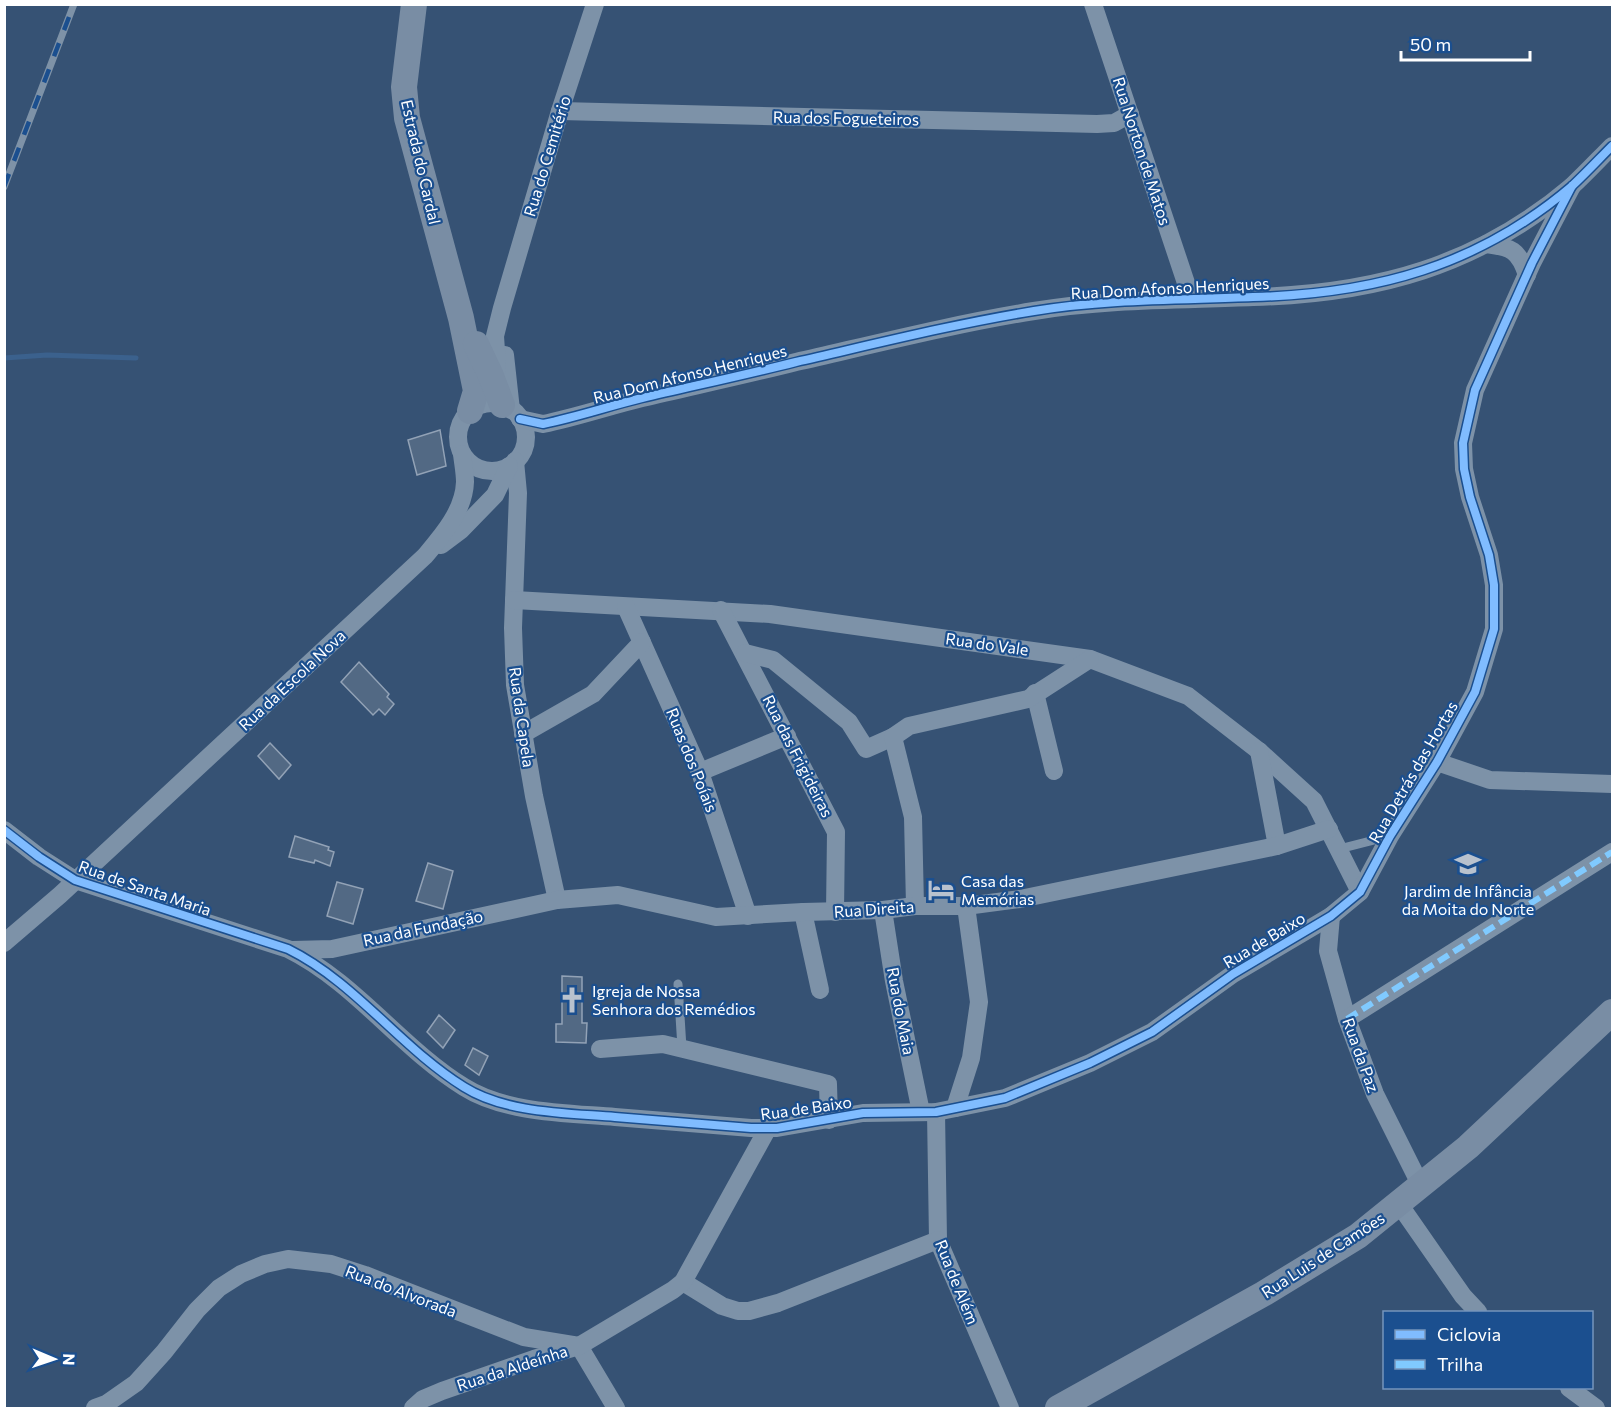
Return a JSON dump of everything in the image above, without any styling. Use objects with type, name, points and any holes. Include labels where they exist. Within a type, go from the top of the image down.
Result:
[{"type":"street","name":"Estrada do Cardal","points":[[414,4],[404,87],[407,118],[461,318],[476,391],[498,405]]},
{"type":"street","name":"Rua do Cemitério","points":[[498,405],[495,336],[560,111],[595,4]]},
{"type":"street","name":"Rua Norton de Matos","points":[[1093,4],[1191,298]]},
{"type":"street","name":"Rua dos Fogueteiros","points":[[560,111],[1096,124],[1114,123],[1130,114]]},
{"type":"street","name":"Rua Dom Afonso Henriques","points":[[498,405],[543,424],[964,323],[1070,305],[1191,298],[1257,297],[1366,287],[1419,273],[1449,262],[1486,244],[1572,186],[1612,149]]},
{"type":"street","name":"Rua Detrás das Hortas","points":[[1331,916],[1360,892],[1390,836],[1437,762],[1475,692],[1494,629],[1494,585],[1489,555],[1470,497],[1464,469],[1463,444],[1468,417],[1475,390],[1527,275],[1572,186]]},
{"type":"street","points":[[1486,244],[1506,247],[1516,253],[1523,261],[1527,275]]},
{"type":"street","name":"Rua do Cemitério","points":[[498,405],[502,308]]},
{"type":"street","name":"Estrada do Cardal","points":[[461,318],[498,405]]},
{"type":"street","points":[[425,556],[461,530],[495,495],[515,461],[525,437],[498,405],[462,420],[458,431],[458,443],[462,454],[469,462],[489,471],[499,470],[515,461]]},
{"type":"street","name":"Rua Dom Afonso Henriques","points":[[515,461],[537,439],[564,419]]},
{"type":"street","name":"Rua da Escola Nova","points":[[4,943],[425,556],[444,533],[463,498],[465,481],[462,454]]},
{"type":"street","name":"Rua da Capela","points":[[515,461],[518,493],[513,628],[515,685],[557,900]]},
{"type":"street","name":"Rua da Capela","points":[[495,495],[503,497],[509,504],[518,532]]},
{"type":"street","name":"Rua do Vale","points":[[514,600],[770,614],[1090,659],[1188,696],[1259,752],[1314,801],[1360,892]]},
{"type":"street","name":"Ruas dos Poíais","points":[[626,607],[700,772],[748,916]]},
{"type":"street","name":"Rua das Frigideiras","points":[[721,610],[836,832],[835,912]]},
{"type":"street","points":[[523,734],[593,694],[642,642]]},
{"type":"street","points":[[745,653],[773,660],[849,722],[866,750],[893,737],[909,726],[1028,699],[1090,659]]},
{"type":"street","points":[[1035,693],[1054,771]]},
{"type":"street","points":[[700,772],[787,736]]},
{"type":"street","points":[[893,737],[913,817],[915,906]]},
{"type":"street","points":[[1259,752],[1277,846]]},
{"type":"street","points":[[1437,762],[1490,780],[1612,784]]},
{"type":"street","name":"Rua Direita","points":[[557,900],[618,895],[716,917],[884,910],[915,906],[966,906],[1020,898],[1277,846],[1329,829]]},
{"type":"street","name":"Rua de Santa Maria","points":[[4,830],[39,857],[75,880],[288,950]]},
{"type":"street","points":[[1347,1019],[1612,852]]},
{"type":"street","name":"Rua da Fundação","points":[[288,950],[332,949],[557,900]]},
{"type":"street","points":[[955,1108],[971,1059],[979,1002],[966,906]]},
{"type":"street","name":"Rua do Maia","points":[[884,910],[894,981],[928,1112]]},
{"type":"street","points":[[803,912],[820,990]]},
{"type":"street","name":"Rua da Paz","points":[[1331,916],[1328,951],[1347,1019],[1375,1094],[1421,1186]]},
{"type":"street","name":"Rua de Baixo","points":[[288,950],[311,960],[424,1057],[463,1087],[485,1098],[517,1107],[577,1114],[768,1128],[863,1113],[928,1112],[1005,1098],[1089,1063],[1152,1032],[1233,974],[1331,916]]},
{"type":"street","name":"Rua Luis de Camões","points":[[1058,1408],[1263,1294],[1358,1236],[1468,1148],[1612,1012]]},
{"type":"street","points":[[600,1049],[663,1044],[828,1084],[830,1120]]},
{"type":"street","name":"Rua de Além","points":[[928,1112],[938,1240],[1010,1408]]},
{"type":"street","points":[[768,1128],[683,1282],[722,1306],[738,1311],[749,1311],[778,1304],[938,1240]]},
{"type":"street","points":[[1399,1204],[1463,1296],[1477,1311]]},
{"type":"street","name":"Rua do Alvorada","points":[[95,1408],[106,1404],[136,1383],[197,1310],[219,1288],[241,1274],[265,1264],[288,1259],[331,1264],[524,1337],[579,1346]]},
{"type":"street","name":"Rua da Aldeínha","points":[[414,1408],[423,1400],[442,1392],[534,1359],[579,1346],[683,1282]]},
{"type":"street","points":[[579,1346],[616,1408]]},
{"type":"street","points":[[1570,1389],[1596,1408]]},
{"type":"lane","points":[[1339,849],[1390,836]]},
{"type":"lane","points":[[678,984],[682,1048]]},
{"type":"building","points":[[440,430],[446,466],[417,475],[408,440]]},
{"type":"building","points":[[359,662],[389,694],[387,697],[394,704],[385,715],[379,709],[373,715],[341,682]]},
{"type":"building","points":[[270,743],[291,765],[279,779],[258,756]]},
{"type":"building","points":[[295,836],[329,847],[328,850],[334,852],[330,866],[315,860],[314,863],[289,857]]},
{"type":"building","points":[[428,863],[453,871],[443,909],[416,901]]},
{"type":"building","points":[[337,882],[363,889],[353,924],[327,916]]},
{"type":"building","name":"Igreja de Nossa Senhora dos Remédios","points":[[562,976],[582,977],[582,1023],[587,1023],[586,1043],[556,1042],[556,1024],[562,1024]]},
{"type":"building","points":[[439,1015],[455,1030],[443,1048],[427,1032]]},
{"type":"building","points":[[473,1048],[488,1056],[479,1075],[465,1065]]},
{"type":"waterway","points":[[4,358],[47,355],[136,358]]},
{"type":"railway","points":[[4,187],[74,4]]},
{"type":"marked path","points":[[1347,1019],[1612,852]]},
{"type":"cycle path","points":[[520,419],[543,424],[642,398],[885,341],[1034,311],[1116,302],[1298,295],[1383,282],[1423,270],[1500,237],[1536,214],[1572,186],[1612,146]]},
{"type":"cycle path","points":[[4,830],[39,857],[75,880],[288,949],[335,979],[441,1071],[480,1096],[498,1102],[557,1113],[777,1128],[863,1113],[936,1112],[1005,1098],[1090,1063],[1152,1032],[1233,974],[1331,916],[1360,892],[1390,836],[1437,762],[1475,692],[1494,629],[1494,585],[1489,555],[1470,497],[1464,469],[1463,443],[1475,390],[1532,263],[1572,186]]},
{"type":"place","name":"Jardim de Infância da Moita do Norte","points":[[1468,864]]},
{"type":"place","name":"Casa das Memórias","points":[[941,890]]},
{"type":"place","name":"Igreja de Nossa Senhora dos Remédios","points":[[572,1000]]}]
